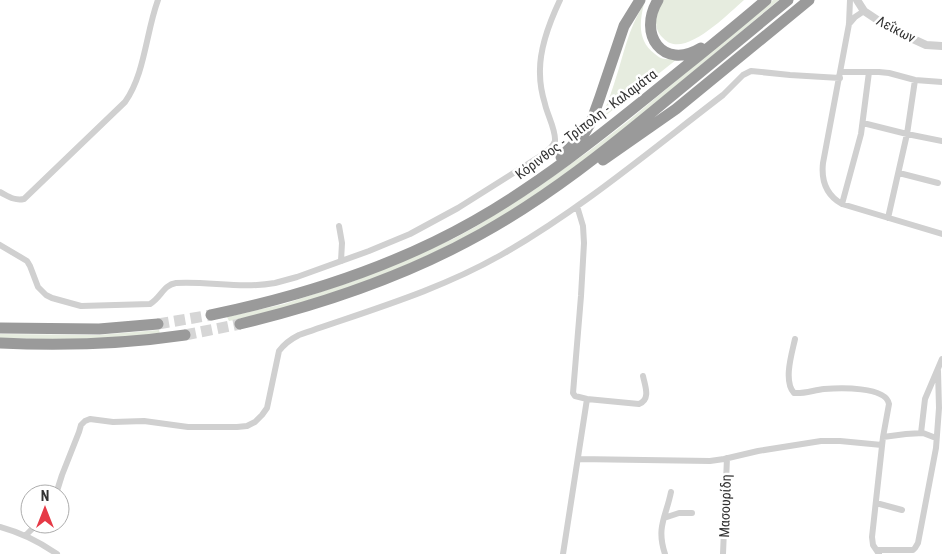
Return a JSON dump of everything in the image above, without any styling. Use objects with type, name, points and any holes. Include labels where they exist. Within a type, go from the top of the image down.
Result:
[{"type":"highway","points":[[497,208],[566,153],[584,134],[598,104],[624,26],[640,0]]},
{"type":"highway","points":[[658,0],[650,20],[652,36],[660,49],[671,55],[684,56],[695,51],[744,19]]},
{"type":"highway","name":"Κόρινθος - Τρίπολη - Καλαμάτα","points":[[212,315],[291,296],[356,275],[427,245],[497,208],[550,173],[586,146],[766,0]]},
{"type":"highway","points":[[240,324],[314,304],[383,280],[432,259],[480,235],[558,185],[596,157],[788,0]]},
{"type":"highway","points":[[505,220],[527,210],[582,175],[676,109],[808,0]]},
{"type":"highway","points":[[0,328],[99,329],[158,324]]},
{"type":"highway","points":[[0,343],[100,344],[185,335]]},
{"type":"street","points":[[0,192],[16,200],[24,199],[125,102],[131,93],[138,74],[158,0]]},
{"type":"street","points":[[0,245],[27,260],[41,292],[52,298],[81,306],[150,304],[159,298],[163,289],[176,282],[241,286],[264,285],[341,261],[397,240],[476,198],[552,147],[555,139],[554,131],[546,111],[540,72],[540,57],[560,0]]},
{"type":"street","points":[[850,0],[850,24],[824,153],[823,182],[833,198],[842,204],[942,234]]},
{"type":"street","name":"Λεΐκων","points":[[857,0],[864,11],[879,21],[926,45],[942,46]]},
{"type":"street","points":[[850,24],[855,17],[864,11]]},
{"type":"street","points":[[59,484],[81,425],[90,419],[113,422],[144,421],[200,428],[238,428],[255,422],[267,408],[280,351],[284,344],[299,335],[411,296],[476,268],[528,239],[577,206],[723,95],[744,74],[756,70],[790,75],[840,75],[869,72],[889,73],[915,80],[942,82]]},
{"type":"street","points":[[842,204],[861,134],[869,72]]},
{"type":"street","points":[[888,218],[907,134],[915,80]]},
{"type":"street","points":[[863,123],[942,141]]},
{"type":"street","points":[[899,173],[938,183]]},
{"type":"street","points":[[577,206],[583,226],[584,243],[573,393],[575,396],[587,399],[641,403],[646,397],[643,376]]},
{"type":"street","points":[[339,226],[342,242],[341,261]]},
{"type":"street","points":[[795,339],[789,385],[792,392],[800,393],[843,388],[869,390],[888,399],[889,404],[883,437],[872,537],[873,544],[878,552],[911,551],[916,547],[939,448],[936,438],[940,408],[938,371]]},
{"type":"street","points":[[921,433],[925,399],[942,359]]},
{"type":"street","points":[[563,554],[587,399]]},
{"type":"street","points":[[883,437],[921,433],[936,438]]},
{"type":"street","points":[[578,459],[698,461],[715,460],[821,441],[882,445]]},
{"type":"street","name":"Μασουρίδη","points":[[723,554],[727,458]]},
{"type":"street","points":[[664,554],[660,534],[671,492]]},
{"type":"street","points":[[876,503],[902,510]]},
{"type":"street","points":[[664,518],[679,513],[692,513]]},
{"type":"street","points":[[0,527],[26,535],[57,554]]},
{"type":"shaded area","points":[[662,0],[744,0],[720,22],[699,37],[679,44],[668,42],[658,32],[656,18]]},
{"type":"shaded area","points":[[773,0],[779,0],[616,135],[571,170],[500,217],[447,246],[356,285],[293,305],[229,321],[227,317],[284,304],[357,280],[453,239],[475,227],[534,190],[589,151],[628,121]]},
{"type":"shaded area","points":[[644,4],[641,32],[645,44],[657,56],[662,58],[669,59],[681,56],[600,120],[630,34]]},
{"type":"shaded area","points":[[159,330],[160,334],[120,337],[0,338],[0,334],[98,335]]},
{"type":"tunnel","points":[[158,324],[211,315]]},
{"type":"tunnel","points":[[185,335],[240,324]]}]
